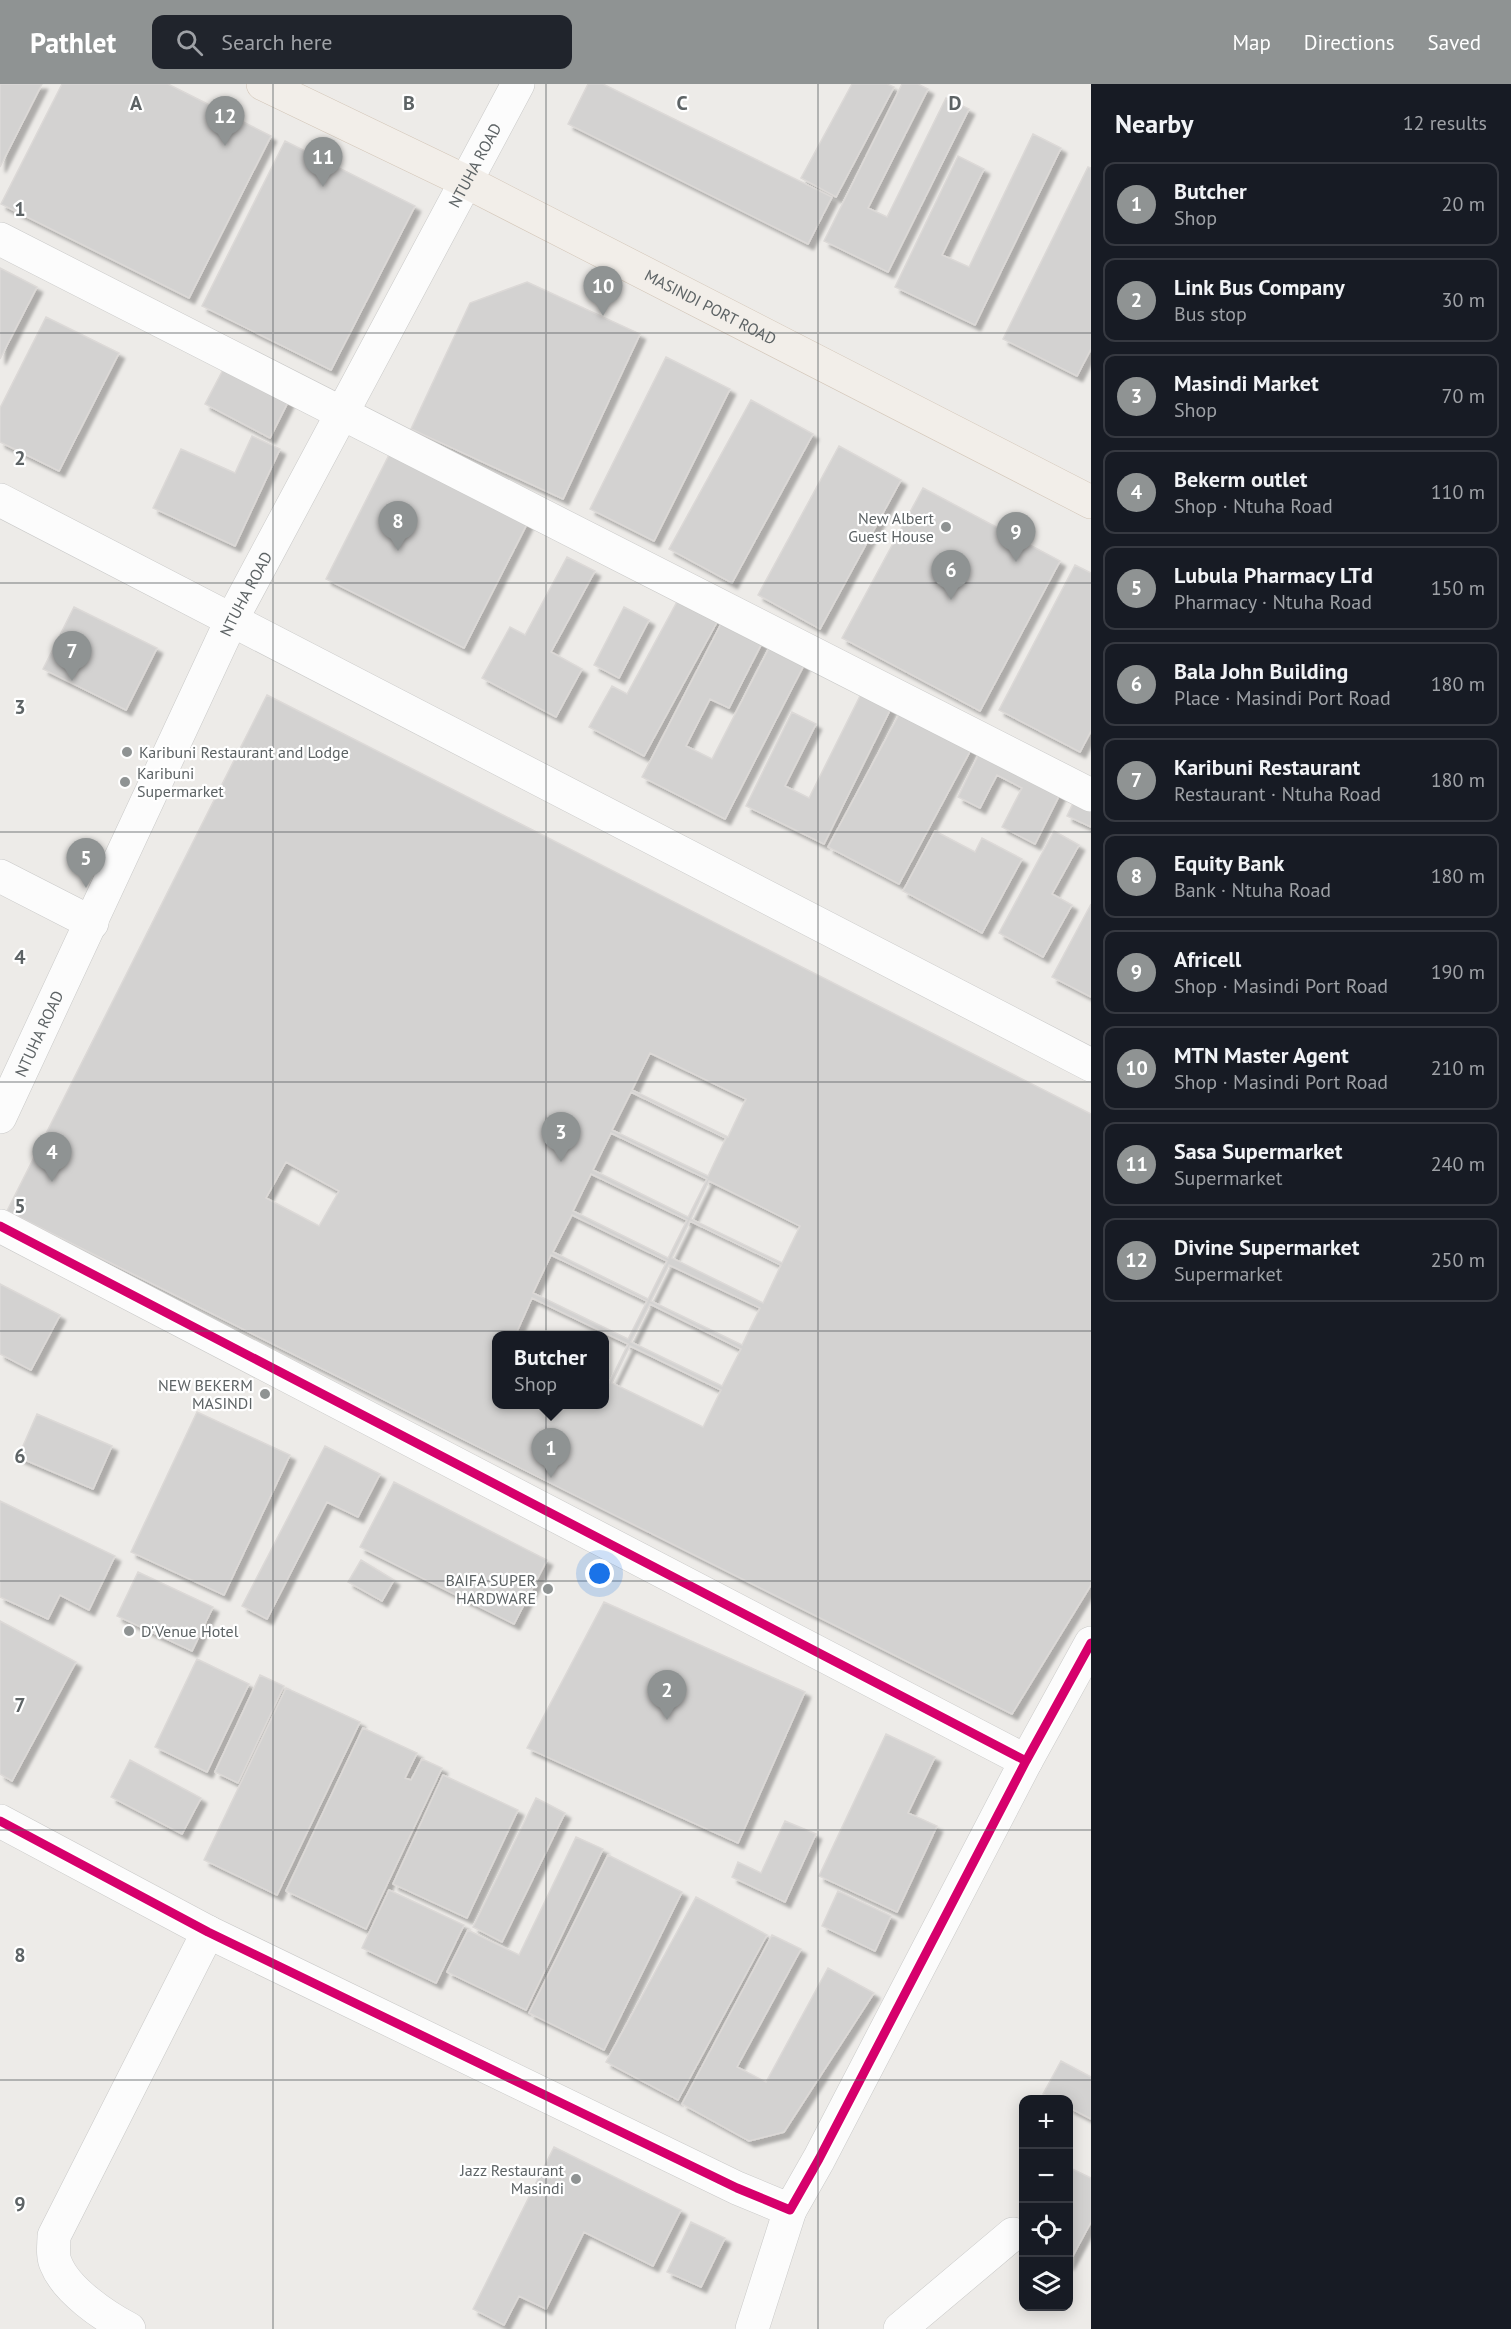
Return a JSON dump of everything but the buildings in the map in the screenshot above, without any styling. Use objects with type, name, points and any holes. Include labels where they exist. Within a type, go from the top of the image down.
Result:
[{"type":"main road","name":"MASINDI PORT ROAD","points":[[270,86],[467,182],[1091,502]]},
{"type":"street","name":"NTUHA ROAD","points":[[0,1117],[232,619],[518,84]]},
{"type":"street","points":[[0,239],[1091,795]]},
{"type":"street","points":[[0,500],[1091,1065]]},
{"type":"street","points":[[0,876],[92,923]]},
{"type":"street","points":[[0,1226],[1026,1761]]},
{"type":"street","points":[[752,2329],[790,2210],[819,2159],[1026,1761],[1091,1643]]},
{"type":"street","points":[[0,1821],[208,1932],[726,2182],[790,2210]]},
{"type":"street","points":[[129,2329],[112,2320],[66,2283],[54,2262],[54,2236],[208,1932]]},
{"type":"street","points":[[900,2329],[1012,2234]]},
{"type":"cycle path","points":[[0,1226],[1026,1761],[1091,1643]]},
{"type":"cycle path","points":[[0,1821],[208,1932],[737,2188],[790,2210],[819,2159],[1026,1761]]},
{"type":"place","name":"Divine Supermarket","points":[[225,146]]},
{"type":"place","name":"Sasa Supermarket","points":[[323,187]]},
{"type":"place","name":"MTN Master Agent","points":[[603,316]]},
{"type":"place","name":"New Albert Guest House","points":[[946,527]]},
{"type":"place","name":"Equity Bank","points":[[398,551]]},
{"type":"place","name":"Africell","points":[[1016,562]]},
{"type":"place","name":"Bala John Building","points":[[951,600]]},
{"type":"place","name":"Karibuni Restaurant","points":[[72,681]]},
{"type":"place","name":"Karibuni Restaurant and Lodge","points":[[127,752]]},
{"type":"place","name":"Karibuni Supermarket","points":[[125,782]]},
{"type":"place","name":"Lubula Pharmacy LTd","points":[[86,888]]},
{"type":"place","name":"Masindi Market","points":[[561,1162]]},
{"type":"place","name":"Bekerm outlet","points":[[52,1182]]},
{"type":"place","name":"NEW BEKERM MASINDI","points":[[265,1394]]},
{"type":"place","name":"Butcher","points":[[551,1478]]},
{"type":"place","name":"BAIFA SUPER HARDWARE","points":[[548,1589]]},
{"type":"place","name":"D'Venue Hotel","points":[[129,1631]]},
{"type":"place","name":"Link Bus Company","points":[[667,1720]]},
{"type":"place","name":"Jazz Restaurant Masindi","points":[[576,2179]]}]
